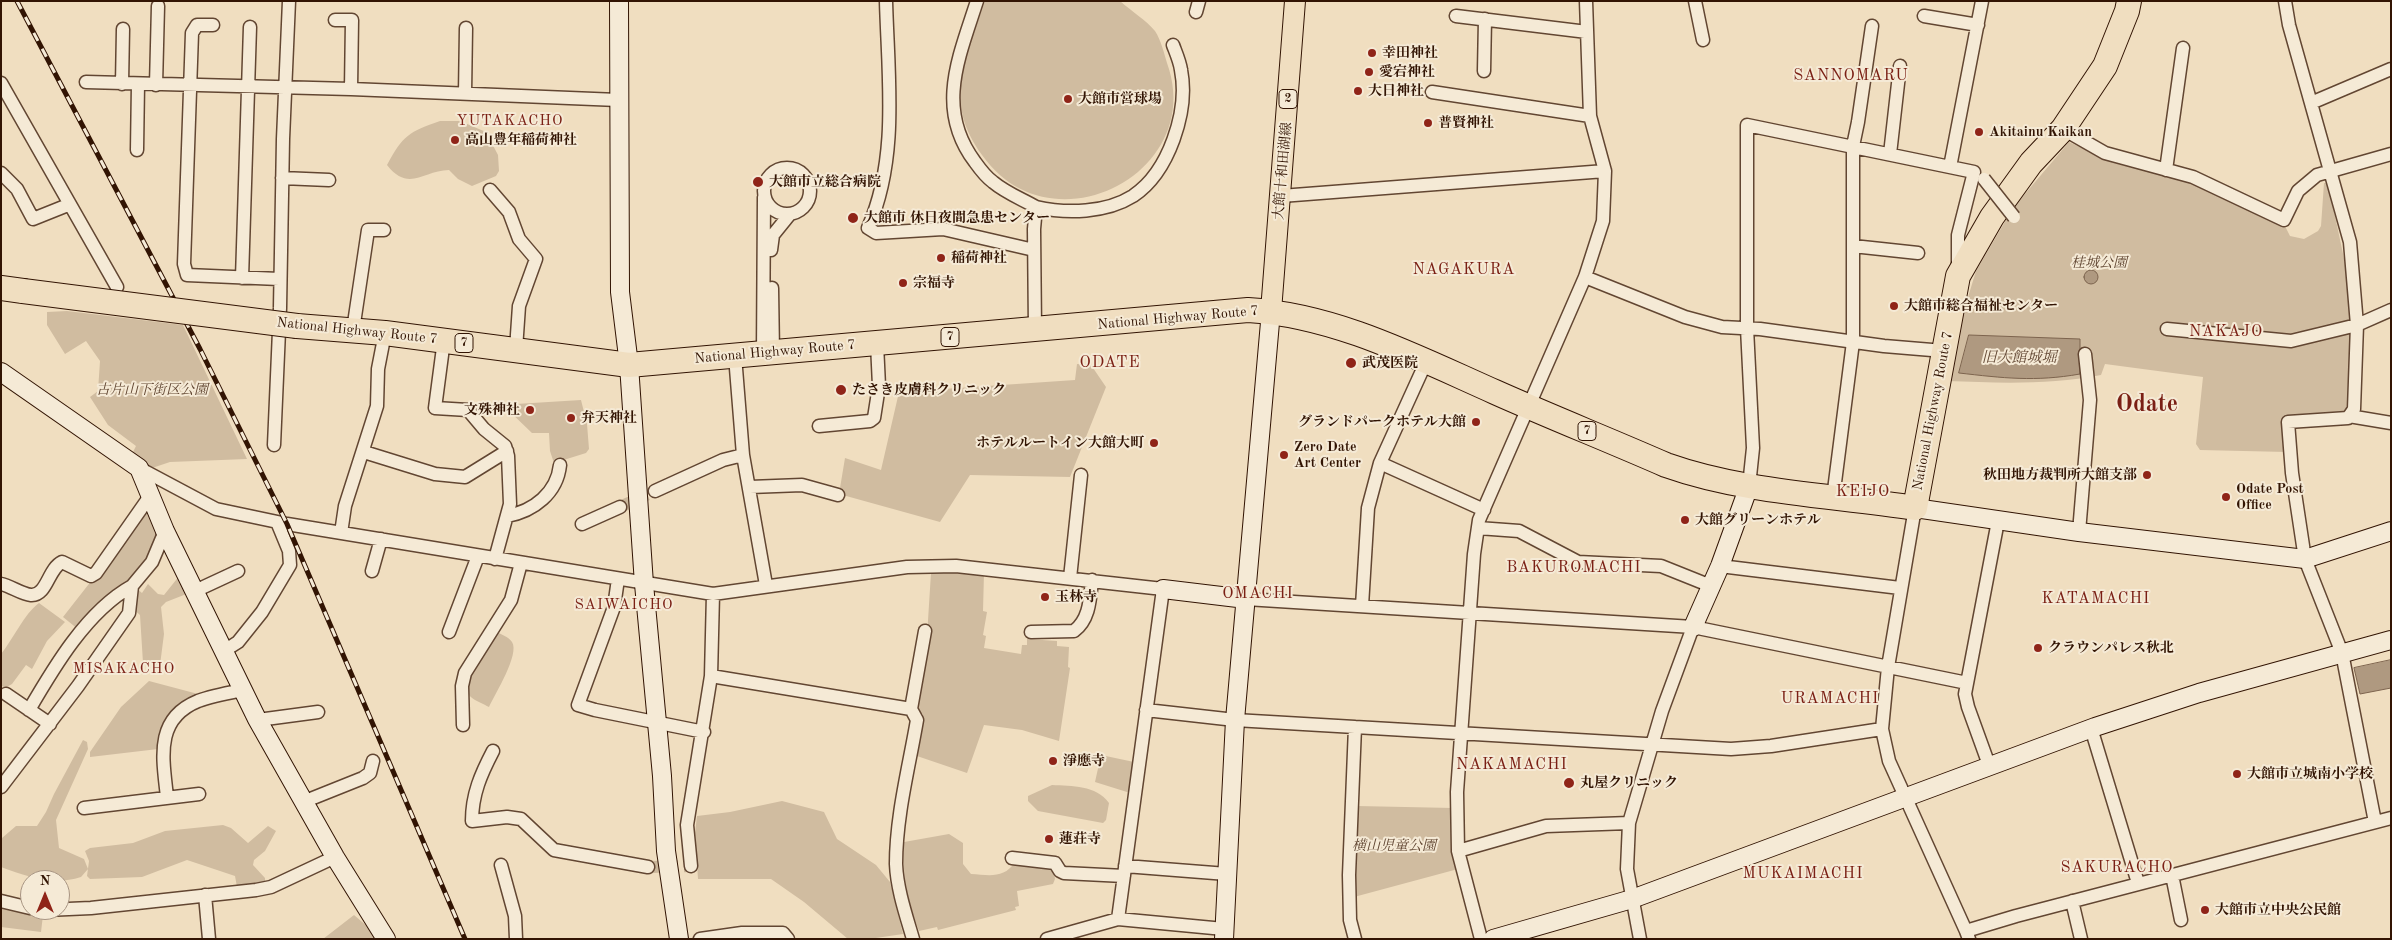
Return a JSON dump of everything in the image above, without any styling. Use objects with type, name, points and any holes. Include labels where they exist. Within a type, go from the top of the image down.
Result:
[{"type":"highway","name":"National Highway Route 7","points":[[12,289],[298,326],[444,340],[629,365],[1248,310],[1271,311],[1312,319],[1426,362],[1666,465],[1700,477],[1749,486],[1915,508],[1958,276],[1992,217],[2031,163],[2062,129],[2106,66],[2129,1]]},
{"type":"main road","name":"大館十和田湖線","points":[[1271,311],[1296,1]]},
{"type":"street","points":[[274,445],[289,1]]},
{"type":"street","points":[[619,1],[620,292],[629,365],[644,584],[657,721],[666,850],[679,939]]},
{"type":"street","points":[[886,1],[889,137],[884,179],[876,209],[868,228],[876,233],[943,229],[1034,250]]},
{"type":"street","points":[[977,1],[956,65],[952,113],[955,124],[968,153],[992,182],[1036,207],[1065,212],[1100,208],[1132,196],[1152,179],[1175,138],[1182,111],[1181,70],[1173,45]]},
{"type":"street","points":[[1481,939],[1458,851],[1457,792],[1478,528],[1484,510],[1585,277],[1603,221],[1605,171],[1590,116],[1586,1]]},
{"type":"street","points":[[1695,1],[1703,40]]},
{"type":"street","points":[[1950,167],[1982,1]]},
{"type":"street","points":[[2285,1],[2350,242],[2357,325],[2354,409],[2348,418],[2288,422],[2292,473],[2305,559],[2342,653],[2375,822]]},
{"type":"street","points":[[156,85],[158,6]]},
{"type":"street","points":[[1456,16],[1587,32]]},
{"type":"street","points":[[1924,16],[1978,25]]},
{"type":"street","points":[[1484,71],[1485,19]]},
{"type":"street","points":[[335,20],[352,20],[350,90]]},
{"type":"street","points":[[213,25],[197,25],[192,33],[184,264],[187,276],[279,279]]},
{"type":"street","points":[[1833,498],[1854,342],[1853,146],[1872,26]]},
{"type":"street","points":[[242,278],[250,27]]},
{"type":"street","points":[[122,84],[124,28]]},
{"type":"street","points":[[465,94],[466,28]]},
{"type":"street","points":[[2166,170],[2183,48]]},
{"type":"street","points":[[1890,154],[1900,66]]},
{"type":"street","points":[[2311,103],[2391,69]]},
{"type":"street","points":[[86,82],[618,100]]},
{"type":"street","points":[[1,84],[68,205],[117,287]]},
{"type":"street","points":[[138,84],[138,150]]},
{"type":"street","points":[[1432,92],[1590,116]]},
{"type":"street","points":[[1640,939],[1627,870],[1629,823],[1654,744],[1662,711],[1693,626],[1720,566],[1749,486],[1753,448],[1747,328],[1747,125],[1950,167],[1979,176],[2014,217]]},
{"type":"street","points":[[2062,129],[2105,153],[2193,177],[2284,220],[2298,191],[2317,175],[2330,173],[2391,154]]},
{"type":"street","points":[[764,197],[774,210],[790,214],[797,212],[809,200],[810,184],[801,172],[787,167],[774,171],[765,183],[764,197],[768,353]]},
{"type":"street","points":[[1281,196],[1605,171]]},
{"type":"street","points":[[1,173],[17,188],[33,219],[68,205]]},
{"type":"street","points":[[1958,276],[1958,235],[1979,176]]},
{"type":"street","points":[[282,178],[329,180]]},
{"type":"street","points":[[490,190],[509,212],[518,239],[536,259],[519,306],[516,349]]},
{"type":"street","points":[[1036,207],[1034,250],[1036,330]]},
{"type":"street","points":[[768,353],[773,235],[790,214]]},
{"type":"street","points":[[353,330],[368,230],[384,230]]},
{"type":"street","points":[[1853,246],[1918,253]]},
{"type":"street","points":[[1585,277],[1685,317],[1722,327],[1747,328],[1944,351]]},
{"type":"street","points":[[2167,329],[2291,341],[2357,325],[2391,310]]},
{"type":"street","points":[[1047,939],[1118,920],[1224,934],[1235,720],[1271,311]]},
{"type":"street","points":[[341,532],[345,506],[378,406],[378,369],[385,333]]},
{"type":"street","points":[[444,340],[435,408],[468,410],[484,429],[505,446],[510,480],[510,504],[495,559]]},
{"type":"street","points":[[819,426],[870,421],[874,418],[880,386],[877,344]]},
{"type":"street","points":[[2078,532],[2090,400],[2085,354]]},
{"type":"street","points":[[735,356],[744,456],[766,585]]},
{"type":"street","points":[[1362,606],[1368,508],[1380,463],[1426,362]]},
{"type":"street","points":[[1,372],[139,468],[216,509],[277,522],[644,584],[712,594],[906,567],[956,566],[1246,599],[1693,626],[1967,683]]},
{"type":"street","points":[[2349,416],[2391,423]]},
{"type":"street","points":[[364,452],[435,474],[465,477],[506,451]]},
{"type":"street","points":[[655,491],[723,460],[744,456]]},
{"type":"street","points":[[1380,463],[1484,510]]},
{"type":"street","points":[[507,516],[521,513],[535,506],[558,479],[560,465]]},
{"type":"street","points":[[139,468],[165,530],[258,720],[335,857],[386,939]]},
{"type":"street","points":[[1070,578],[1081,475]]},
{"type":"street","points":[[750,487],[802,485],[838,495]]},
{"type":"street","points":[[1,584],[31,595],[38,593],[45,586],[54,566],[62,562],[91,576],[96,573],[150,496]]},
{"type":"street","points":[[582,524],[620,507]]},
{"type":"street","points":[[2391,530],[2305,559],[2078,532],[1915,508],[1888,667],[1882,729],[1889,761],[1967,935],[2072,901],[2172,874],[2256,855],[2391,818]]},
{"type":"street","points":[[1989,765],[1965,694],[1998,521]]},
{"type":"street","points":[[224,651],[238,642],[262,612],[290,565],[289,551],[277,522]]},
{"type":"street","points":[[1478,528],[1519,530],[1578,562],[1661,566],[1711,586]]},
{"type":"street","points":[[29,710],[67,646],[116,594],[132,586],[152,562],[165,530]]},
{"type":"street","points":[[372,571],[381,539]]},
{"type":"street","points":[[449,632],[478,556]]},
{"type":"street","points":[[463,725],[462,686],[465,673],[511,600],[521,563]]},
{"type":"street","points":[[1720,566],[1900,588]]},
{"type":"street","points":[[195,591],[238,571]]},
{"type":"street","points":[[618,579],[614,607],[578,705],[704,732]]},
{"type":"street","points":[[1031,632],[1074,631],[1079,627],[1089,605],[1092,580]]},
{"type":"street","points":[[1,787],[50,724],[129,613],[132,586]]},
{"type":"street","points":[[1118,920],[1163,589]]},
{"type":"street","points":[[690,866],[687,826],[704,732],[711,676],[712,594]]},
{"type":"street","points":[[913,939],[902,898],[896,865],[899,828],[918,720],[911,710],[925,631]]},
{"type":"street","points":[[1493,939],[1632,899],[1906,799],[1989,765],[2091,728],[2200,693],[2391,640]]},
{"type":"street","points":[[711,676],[911,710]]},
{"type":"street","points":[[167,797],[163,752],[167,727],[180,712],[197,702],[243,690]]},
{"type":"street","points":[[6,694],[50,724]]},
{"type":"street","points":[[1146,710],[1235,720],[1740,748],[1771,746],[1882,729]]},
{"type":"street","points":[[258,720],[318,712]]},
{"type":"street","points":[[1355,727],[1348,875],[1350,920],[1355,939]]},
{"type":"street","points":[[2091,728],[2138,883]]},
{"type":"street","points":[[493,751],[480,777],[475,793],[472,821],[507,817],[521,819],[554,850],[648,867]]},
{"type":"street","points":[[303,802],[362,778],[370,773],[373,761]]},
{"type":"street","points":[[84,808],[199,794]]},
{"type":"street","points":[[1458,851],[1546,826],[1629,823]]},
{"type":"street","points":[[70,909],[271,887],[335,857]]},
{"type":"street","points":[[1012,858],[1056,863],[1060,871],[1064,873],[1124,871],[1227,874]]},
{"type":"street","points":[[501,865],[514,916],[516,939]]},
{"type":"street","points":[[2172,874],[2181,920]]},
{"type":"street","points":[[205,895],[209,939]]},
{"type":"street","points":[[1,901],[20,906]]},
{"type":"street","points":[[2072,901],[2081,939]]},
{"type":"street","points":[[700,939],[742,933],[783,933],[788,939]]},
{"type":"green space","name":"大館市営球場","points":[[985,1],[1120,1],[1155,31],[1167,63],[1173,103],[1165,138],[1144,166],[1115,187],[1081,198],[1046,197],[1011,184],[982,155],[966,126],[960,96],[966,56]]},
{"type":"green space","points":[[440,121],[460,121],[486,132],[498,155],[499,171],[496,176],[472,186],[458,179],[449,170],[410,179],[402,178],[387,165],[398,147],[408,136],[421,128]]},
{"type":"green space","name":"桂城公園","points":[[2069,142],[2114,163],[2191,182],[2285,226],[2290,236],[2304,239],[2318,231],[2321,226],[2324,183],[2328,183],[2353,301],[2349,408],[2345,413],[2285,420],[2287,452],[2200,450],[2196,444],[2203,377],[2105,364],[2101,375],[2082,378],[2044,382],[2005,383],[1947,381],[1957,333],[1976,271],[2013,208]]},
{"type":"green space","name":"古片山下街区公園","points":[[67,311],[183,325],[247,459],[170,462],[152,468],[132,454],[136,446],[108,425],[90,397],[98,391],[100,361],[86,341],[65,354],[47,325],[47,312]]},
{"type":"green space","points":[[1077,364],[1091,365],[1106,387],[1070,477],[970,475],[940,522],[839,494],[845,458],[881,470],[899,392],[1075,380]]},
{"type":"green space","points":[[581,400],[587,424],[589,449],[586,453],[554,463],[550,451],[549,433],[532,433],[507,409],[516,404]]},
{"type":"green space","points":[[146,511],[148,511],[160,533],[148,561],[79,630],[63,617]]},
{"type":"green space","points":[[931,573],[984,573],[983,611],[987,612],[983,635],[986,636],[984,648],[1021,654],[1022,645],[1027,645],[1027,639],[1057,641],[1057,646],[1069,647],[1068,667],[1070,668],[1059,741],[1022,730],[984,725],[967,773],[917,756],[923,714],[915,712],[927,636]]},
{"type":"green space","points":[[180,575],[189,593],[166,602],[161,607],[164,634],[160,665],[143,663],[140,615],[132,608],[135,587],[142,593],[148,584],[158,594],[164,595]]},
{"type":"green space","points":[[39,603],[65,622],[47,641],[32,669],[26,665],[12,684],[5,688],[2,686],[1,654],[29,613]]},
{"type":"green space","points":[[495,631],[511,640],[514,648],[510,664],[489,707],[470,696],[467,693],[465,684]]},
{"type":"green space","points":[[149,681],[200,696],[177,712],[167,723],[160,738],[158,749],[90,757],[90,752],[121,707]]},
{"type":"green space","points":[[83,740],[87,742],[88,749],[56,820],[59,848],[84,859],[88,869],[81,877],[70,880],[70,870],[20,870],[20,873],[1,867],[2,838],[16,826],[37,826]]},
{"type":"green space","points":[[1101,755],[1134,762],[1130,791],[1127,792],[1095,782]]},
{"type":"green space","points":[[1052,785],[1083,788],[1104,797],[1109,803],[1106,820],[1103,823],[1038,811],[1028,801],[1028,796]]},
{"type":"green space","points":[[782,801],[824,812],[837,839],[876,865],[890,882],[903,934],[869,939],[848,939],[804,902],[771,879],[698,879],[695,833],[697,816],[730,812]]},
{"type":"green space","name":"横山児童公園","points":[[1357,806],[1453,808],[1458,869],[1354,897]]},
{"type":"green space","points":[[223,825],[231,828],[248,843],[268,826],[276,831],[265,851],[254,860],[253,865],[265,878],[265,882],[237,887],[235,876],[187,860],[142,877],[90,879],[87,876],[89,861],[85,851],[90,848],[133,843],[165,831]]},
{"type":"green space","points":[[949,834],[963,843],[963,864],[971,874],[1001,874],[1015,862],[1053,866],[1055,879],[1053,884],[1017,891],[1019,906],[1015,907],[1016,910],[938,930],[937,927],[919,931],[906,887],[904,842]]},
{"type":"green space","points":[[1,907],[20,911],[20,920],[42,920],[41,932],[1,927]]},
{"type":"green space","points":[[354,915],[368,927],[376,939],[323,939]]},
{"type":"water","points":[[2088,270],[2094,270],[2098,277],[2094,284],[2088,284],[2084,280],[2084,274]]},
{"type":"water","name":"旧大館城堀","points":[[1969,335],[2080,339],[2080,374],[2034,379],[1959,373]]},
{"type":"water","points":[[2391,660],[2391,688],[2360,694],[2354,668]]},
{"type":"tunnel","points":[[620,507],[655,491]]},
{"type":"tunnel","points":[[648,867],[691,866]]},
{"type":"railway","points":[[17,1],[200,349],[287,524],[465,939]]},
{"type":"place","name":"幸田神社","points":[[1372,53]]},
{"type":"place","name":"愛宕神社","points":[[1369,72]]},
{"type":"place","name":"大日神社","points":[[1358,91]]},
{"type":"place","name":"大館市営球場","points":[[1068,99]]},
{"type":"place","name":"普賢神社","points":[[1428,123]]},
{"type":"place","name":"Akitainu Kaikan","points":[[1979,132]]},
{"type":"place","name":"高山豊年稲荷神社","points":[[455,140]]},
{"type":"place","name":"大館市立総合病院","points":[[758,182]]},
{"type":"place","name":"大館市 休日夜間急患センター","points":[[853,218]]},
{"type":"place","name":"稲荷神社","points":[[941,258]]},
{"type":"place","name":"宗福寺","points":[[903,283]]},
{"type":"place","name":"大館市総合福祉センター","points":[[1894,306]]},
{"type":"place","name":"武茂医院","points":[[1351,363]]},
{"type":"place","name":"たさき皮膚科クリニック","points":[[841,390]]},
{"type":"place","name":"文殊神社","points":[[530,410]]},
{"type":"place","name":"弁天神社","points":[[571,418]]},
{"type":"place","name":"グランドパークホテル大館","points":[[1476,422]]},
{"type":"place","name":"ホテルルートイン大館大町","points":[[1154,443]]},
{"type":"place","name":"Zero Date Art Center","points":[[1284,455]]},
{"type":"place","name":"秋田地方裁判所大館支部","points":[[2147,475]]},
{"type":"place","name":"Odate Post Office","points":[[2226,497]]},
{"type":"place","name":"大館グリーンホテル","points":[[1685,520]]},
{"type":"place","name":"玉林寺","points":[[1045,597]]},
{"type":"place","name":"クラウンパレス秋北","points":[[2038,648]]},
{"type":"place","name":"淨應寺","points":[[1053,761]]},
{"type":"place","name":"大館市立城南小学校","points":[[2237,774]]},
{"type":"place","name":"丸屋クリニック","points":[[1569,783]]},
{"type":"place","name":"蓮荘寺","points":[[1049,839]]},
{"type":"place","name":"大館市立中央公民館","points":[[2205,910]]},
{"type":"district","name":"SANNOMARU","points":[[1851,76]]},
{"type":"district","name":"YUTAKACHO","points":[[510,121]]},
{"type":"district","name":"NAGAKURA","points":[[1464,270]]},
{"type":"district","name":"NAKAJO","points":[[2226,332]]},
{"type":"district","name":"ODATE","points":[[1110,363]]},
{"type":"district","name":"Odate","points":[[2147,405]]},
{"type":"district","name":"KEIJO","points":[[1863,492]]},
{"type":"district","name":"BAKUROMACHI","points":[[1574,568]]},
{"type":"district","name":"OMACHI","points":[[1258,594]]},
{"type":"district","name":"KATAMACHI","points":[[2096,599]]},
{"type":"district","name":"SAIWAICHO","points":[[624,605]]},
{"type":"district","name":"MISAKACHO","points":[[124,669]]},
{"type":"district","name":"URAMACHI","points":[[1830,699]]},
{"type":"district","name":"NAKAMACHI","points":[[1512,765]]},
{"type":"district","name":"SAKURACHO","points":[[2117,868]]},
{"type":"district","name":"MUKAIMACHI","points":[[1803,874]]}]
